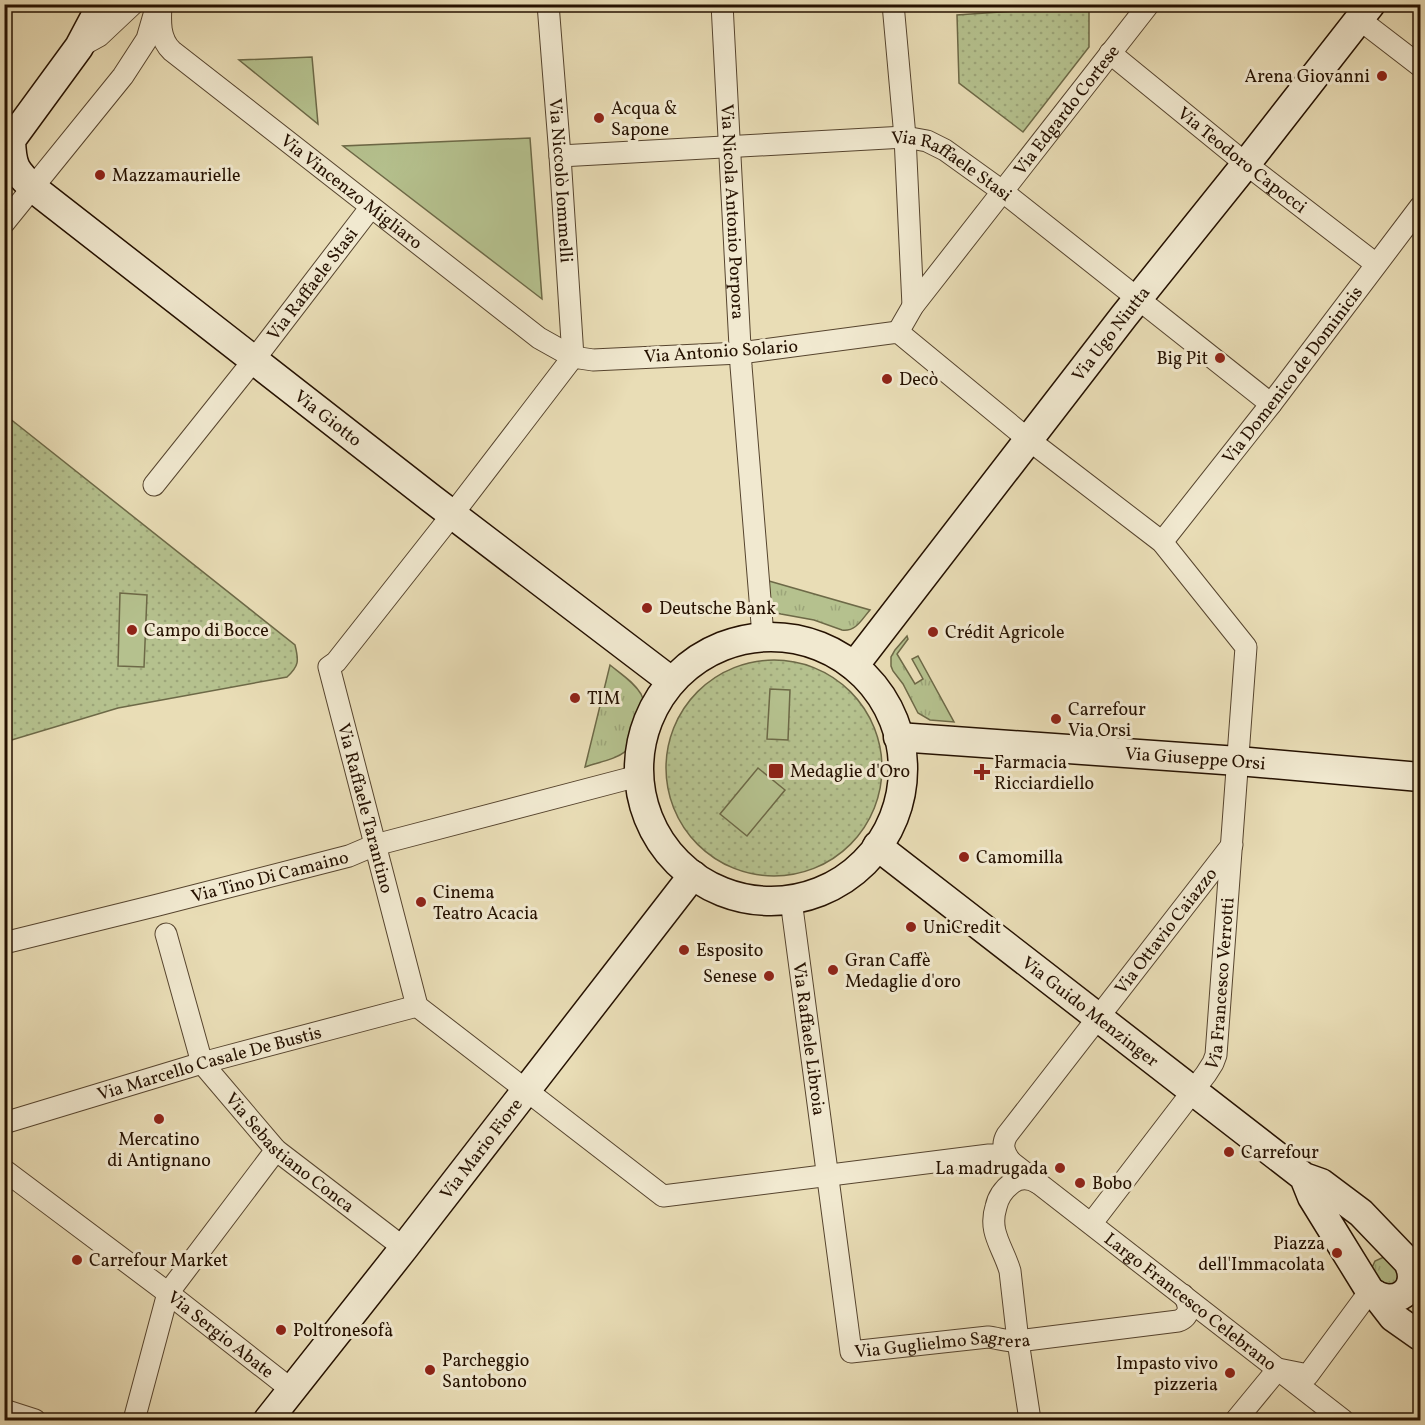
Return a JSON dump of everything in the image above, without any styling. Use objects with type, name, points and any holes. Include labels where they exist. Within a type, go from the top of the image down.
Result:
[{"type":"main road","points":[[8,144],[80,47],[99,4]]},
{"type":"main road","name":"Via Ugo Niutta","points":[[854,666],[1137,299],[1365,12]]},
{"type":"main road","name":"Via Giotto","points":[[8,144],[16,172],[33,188],[452,515],[671,681]]},
{"type":"main road","points":[[764,636],[797,639],[829,650],[854,666],[878,692],[894,720],[902,754],[902,789],[892,822],[877,846],[851,875],[822,891],[791,900],[758,901],[725,893],[693,875],[668,852],[648,819],[638,776],[640,746],[651,711],[671,681],[697,658],[729,643],[764,636]]},
{"type":"main road","name":"Via Giuseppe Orsi","points":[[898,737],[1238,761],[1420,777]]},
{"type":"main road","name":"Via Guido Menzinger","points":[[877,846],[1304,1177]]},
{"type":"main road","name":"Via Mario Fiore","points":[[268,1420],[693,875]]},
{"type":"main road","points":[[1304,1177],[1321,1183],[1361,1213],[1411,1269],[1410,1286],[1398,1297],[1382,1298],[1370,1290],[1364,1277],[1365,1269],[1368,1262],[1379,1253],[1395,1252],[1411,1269]]},
{"type":"main road","points":[[1304,1177],[1312,1197],[1370,1290],[1393,1317],[1420,1336]]},
{"type":"street","points":[[80,47],[99,36],[133,4]]},
{"type":"street","points":[[4,223],[123,76],[147,39],[159,4]]},
{"type":"street","name":"Via Vincenzo Migliaro","points":[[159,4],[160,28],[166,45],[172,51],[538,338],[573,357]]},
{"type":"street","name":"Via Niccolò Iommelli","points":[[548,4],[573,357]]},
{"type":"street","name":"Via Nicola Antonio Porpora","points":[[722,4],[740,353],[764,636]]},
{"type":"street","points":[[893,4],[905,137],[913,306]]},
{"type":"street","name":"Via Edgardo Cortese","points":[[898,332],[913,306],[1149,4]]},
{"type":"street","points":[[1365,12],[1420,66]]},
{"type":"street","name":"Via Teodoro Capocci","points":[[1110,53],[1246,164],[1376,264]]},
{"type":"street","name":"Via Raffaele Stasi","points":[[560,156],[905,137],[927,141],[945,150],[1002,191],[1271,404]]},
{"type":"street","name":"Via Raffaele Stasi","points":[[253,361],[371,207]]},
{"type":"street","name":"Via Domenico de Dominicis","points":[[1162,542],[1271,404],[1420,207]]},
{"type":"street","points":[[898,332],[1029,440]]},
{"type":"street","name":"Via Antonio Solario","points":[[573,357],[593,360],[740,353],[898,332]]},
{"type":"street","points":[[452,515],[573,357]]},
{"type":"street","points":[[154,485],[253,361]]},
{"type":"street","name":"Via Francesco Verrotti","points":[[1029,440],[1162,542],[1246,647],[1216,1055],[1210,1067],[1091,1224]]},
{"type":"street","name":"Via Raffaele Tarantino","points":[[417,1006],[329,667],[336,662],[452,515]]},
{"type":"street","name":"Via Tino Di Camaino","points":[[4,943],[349,856],[375,844],[638,776]]},
{"type":"street","name":"Via Ottavio Caiazzo","points":[[1011,1162],[1004,1148],[1007,1135],[1232,845]]},
{"type":"street","name":"Via Raffaele Libroia","points":[[791,900],[827,1176]]},
{"type":"street","name":"Via Sebastiano Conca","points":[[166,934],[202,1063],[276,1150],[404,1248]]},
{"type":"street","points":[[417,1006],[663,1196],[827,1176]]},
{"type":"street","name":"Via Marcello Casale De Bustis","points":[[4,1123],[202,1063],[417,1006]]},
{"type":"street","points":[[134,1420],[168,1293],[276,1150]]},
{"type":"street","name":"Largo Francesco Celebrano","points":[[827,1176],[989,1155],[1000,1156],[1011,1162],[1343,1420]]},
{"type":"street","name":"Via Sergio Abate","points":[[4,1170],[168,1293],[292,1390]]},
{"type":"street","name":"Via Guglielmo Sagrera","points":[[827,1176],[850,1352],[988,1337],[1012,1342],[1178,1321],[1185,1318],[1188,1312],[1188,1303],[1183,1295]]},
{"type":"street","points":[[1030,1420],[1010,1270],[995,1236],[993,1219],[997,1201],[1012,1183],[1029,1179],[1038,1183]]},
{"type":"street","points":[[1236,1420],[1278,1370],[1308,1375],[1370,1290]]},
{"type":"street","points":[[4,1410],[35,1420]]},
{"type":"green space","points":[[1089,6],[1089,47],[1023,132],[959,83],[957,15]]},
{"type":"green space","points":[[312,57],[318,124],[239,60]]},
{"type":"green space","points":[[530,138],[542,299],[343,146]]},
{"type":"green space","points":[[4,414],[295,645],[297,663],[291,673],[287,677],[118,708],[5,742]]},
{"type":"green space","points":[[769,581],[870,610],[858,624],[847,630],[814,620],[777,613],[770,602]]},
{"type":"green space","name":"Campo di Bocce","points":[[120,593],[147,595],[144,667],[118,666]]},
{"type":"green space","points":[[907,636],[908,639],[897,654],[915,684],[923,679],[912,659],[918,656],[954,722],[930,720],[918,713],[903,684],[893,671],[891,657]]},
{"type":"green space","points":[[774,660],[795,662],[815,668],[834,678],[850,692],[864,708],[874,727],[880,747],[882,768],[880,789],[874,809],[864,828],[850,844],[834,858],[815,868],[795,874],[774,876],[753,874],[733,868],[714,858],[698,844],[684,828],[674,809],[668,789],[666,768],[668,747],[674,727],[684,708],[698,692],[714,678],[733,668],[753,662]]},
{"type":"green space","points":[[610,665],[631,682],[641,694],[644,707],[643,721],[629,749],[615,758],[585,767]]},
{"type":"green space","points":[[770,689],[790,690],[788,740],[767,739]]},
{"type":"green space","points":[[758,768],[785,790],[747,836],[720,814]]},
{"type":"green space","points":[[1386,1256],[1403,1263],[1392,1294],[1370,1272],[1375,1261]]},
{"type":"place","name":"Arena Giovanni","points":[[1382,76]]},
{"type":"place","name":"Acqua & Sapone","points":[[599,118]]},
{"type":"place","name":"Mazzamaurielle","points":[[100,175]]},
{"type":"place","name":"Big Pit","points":[[1220,358]]},
{"type":"place","name":"Decò","points":[[887,379]]},
{"type":"place","name":"Deutsche Bank","points":[[647,608]]},
{"type":"place","name":"Campo di Bocce","points":[[132,630]]},
{"type":"place","name":"Crédit Agricole","points":[[933,632]]},
{"type":"place","name":"TIM","points":[[575,698]]},
{"type":"place","name":"Carrefour Via Orsi","points":[[1056,719]]},
{"type":"place","name":"Medaglie d'Oro","points":[[776,771]]},
{"type":"place","name":"Farmacia Ricciardiello","points":[[982,772]]},
{"type":"place","name":"Camomilla","points":[[964,857]]},
{"type":"place","name":"Cinema Teatro Acacia","points":[[421,902]]},
{"type":"place","name":"UniCredit","points":[[911,927]]},
{"type":"place","name":"Esposito","points":[[684,950]]},
{"type":"place","name":"Gran Caffè Medaglie d'oro","points":[[833,970]]},
{"type":"place","name":"Senese","points":[[769,976]]},
{"type":"place","name":"Mercatino di Antignano","points":[[159,1119]]},
{"type":"place","name":"Carrefour","points":[[1229,1152]]},
{"type":"place","name":"La madrugada","points":[[1060,1168]]},
{"type":"place","name":"Bobo","points":[[1080,1183]]},
{"type":"place","name":"Piazza dell'Immacolata","points":[[1337,1253]]},
{"type":"place","name":"Carrefour Market","points":[[77,1260]]},
{"type":"place","name":"Poltronesofà","points":[[281,1330]]},
{"type":"place","name":"Parcheggio Santobono","points":[[430,1370]]},
{"type":"place","name":"Impasto vivo pizzeria","points":[[1230,1373]]}]
